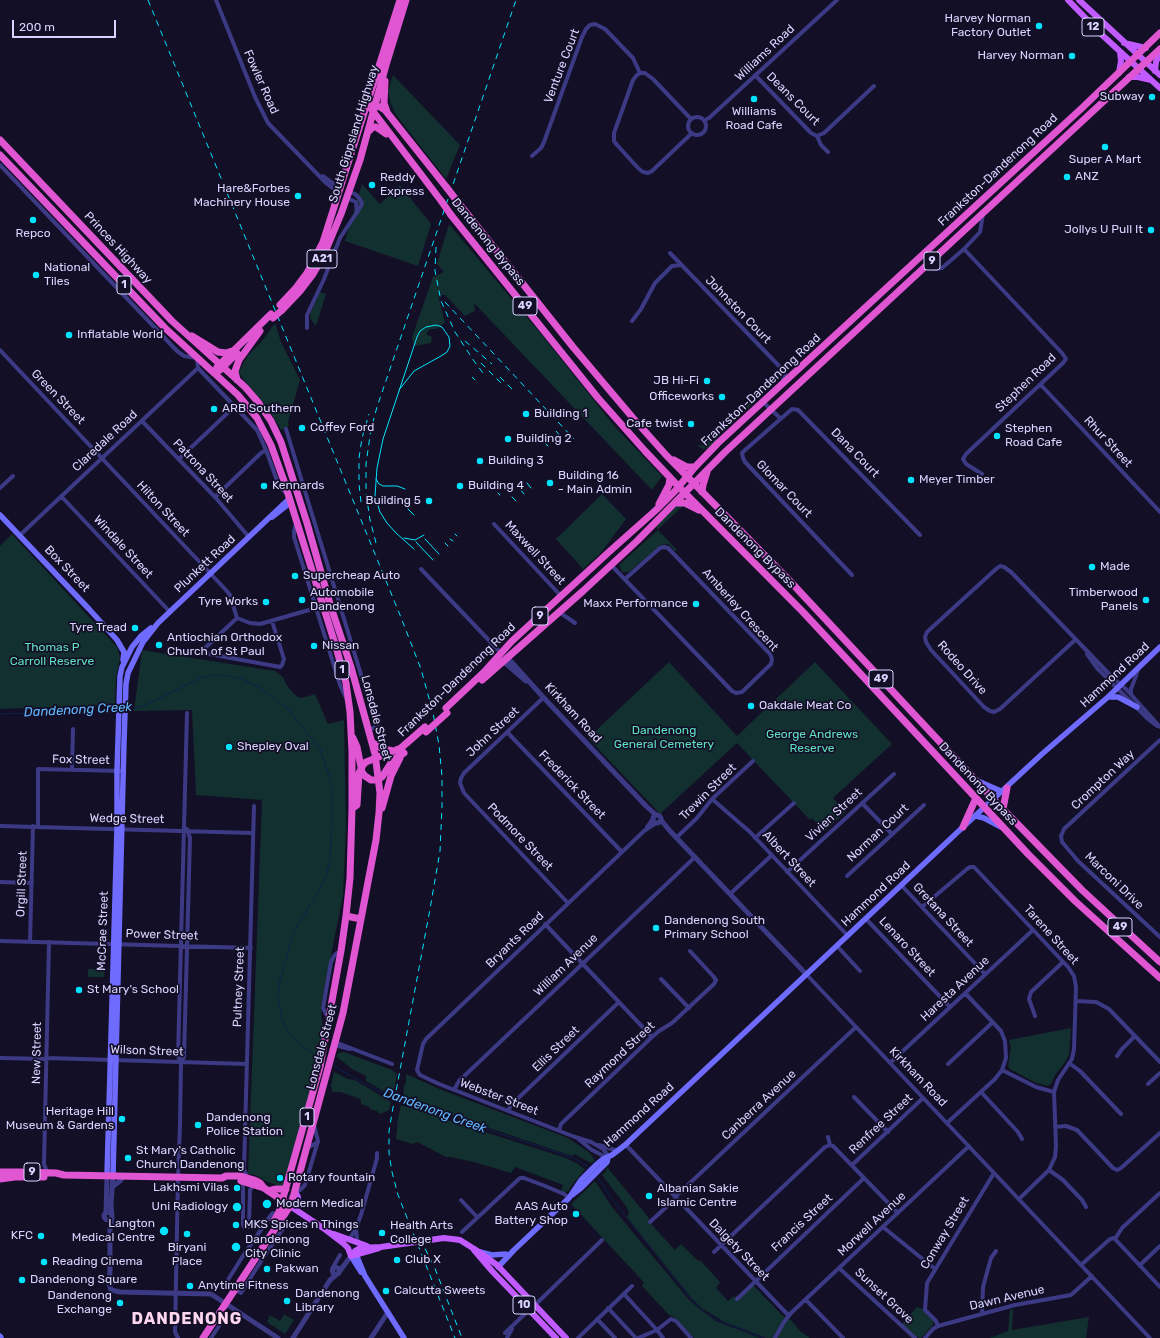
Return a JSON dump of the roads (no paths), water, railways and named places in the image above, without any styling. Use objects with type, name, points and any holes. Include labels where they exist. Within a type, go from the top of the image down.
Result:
[{"type":"highway","name":"South Gippsland Highway","points":[[281,308],[304,278],[318,255],[327,233],[343,182],[386,65],[400,0]]},
{"type":"highway","name":"South Gippsland Highway","points":[[221,366],[233,350],[300,291],[315,270],[332,236],[348,195],[368,133],[371,106],[397,18],[406,0]]},
{"type":"highway","name":"Frankston-Dandenong Road","points":[[504,657],[512,641],[656,510],[722,439],[1131,62],[1160,33]]},
{"type":"highway","name":"Frankston-Dandenong Road","points":[[376,759],[403,747],[425,730],[484,672],[568,604],[676,503],[707,470],[771,409],[1160,49]]},
{"type":"highway","name":"49","points":[[386,65],[384,101],[388,113]]},
{"type":"highway","name":"Dandenong Bypass","points":[[371,106],[382,108],[388,113],[573,347],[629,414],[666,455],[787,578],[994,800],[1082,890],[1130,936],[1160,962]]},
{"type":"highway","name":"Dandenong Bypass","points":[[371,106],[451,215],[598,398],[678,487],[803,612],[985,808],[1075,901],[1160,978]]},
{"type":"highway","name":"49","points":[[368,133],[374,127],[379,128],[400,147]]},
{"type":"highway","points":[[1053,134],[1060,141]]},
{"type":"highway","name":"Princes Highway","points":[[0,140],[181,330],[221,366]]},
{"type":"highway","name":"Princes Highway","points":[[0,155],[74,237],[86,245],[180,343],[214,373]]},
{"type":"highway","points":[[339,194],[348,195]]},
{"type":"highway","points":[[975,205],[983,213]]},
{"type":"highway","points":[[74,237],[83,227]]},
{"type":"highway","points":[[86,245],[96,251],[122,277],[128,280],[132,278]]},
{"type":"highway","points":[[917,260],[925,267]]},
{"type":"highway","points":[[132,278],[130,283],[131,288],[168,327],[180,343]]},
{"type":"highway","points":[[858,314],[865,322]]},
{"type":"highway","name":"South Gippsland Highway","points":[[214,373],[260,331],[272,316]]},
{"type":"highway","points":[[181,330],[218,352],[226,353],[233,350]]},
{"type":"highway","points":[[237,380],[235,372],[239,360],[260,331]]},
{"type":"highway","name":"Lonsdale Street","points":[[198,1338],[224,1302],[280,1217],[290,1206],[343,1013],[362,919],[376,840],[379,813],[379,779],[373,742],[364,710],[323,606],[301,493],[271,421],[253,396],[221,366]]},
{"type":"highway","name":"Lonsdale Street","points":[[214,373],[247,405],[263,428],[271,445],[290,498],[323,606],[341,666],[350,704],[352,736],[352,809],[350,878],[346,916],[320,1067],[286,1189],[280,1217]]},
{"type":"highway","points":[[666,455],[683,466],[695,467]]},
{"type":"highway","points":[[702,492],[707,470]]},
{"type":"highway","points":[[656,510],[669,485],[670,478]]},
{"type":"highway","points":[[290,498],[301,493]]},
{"type":"highway","points":[[676,503],[684,503],[704,513]]},
{"type":"highway","points":[[604,556],[611,565]]},
{"type":"highway","points":[[561,596],[568,604]]},
{"type":"highway","name":"Frankston-Dandenong Road","points":[[379,813],[384,806],[393,770],[398,760],[425,730]]},
{"type":"highway","points":[[352,736],[357,747],[360,768],[357,804],[352,809]]},
{"type":"highway","points":[[373,742],[384,750],[396,751]]},
{"type":"highway","points":[[360,768],[366,778],[372,780],[379,779],[384,775],[393,760],[404,753]]},
{"type":"highway","name":"9","points":[[360,768],[365,763],[376,759]]},
{"type":"highway","points":[[1003,809],[1005,790]]},
{"type":"highway","points":[[964,827],[976,798]]},
{"type":"highway","points":[[346,916],[362,919]]},
{"type":"highway","points":[[325,1040],[334,1046]]},
{"type":"highway","name":"9","points":[[0,1172],[43,1172],[64,1175],[222,1178],[226,1176],[243,1176],[260,1183],[266,1190]]},
{"type":"highway","name":"9","points":[[0,1179],[15,1177],[57,1177],[64,1175]]},
{"type":"highway","name":"9","points":[[243,1176],[254,1185],[266,1190],[283,1201]]},
{"type":"highway","name":"9","points":[[266,1190],[286,1189]]},
{"type":"highway","name":"10","points":[[283,1201],[290,1206]]},
{"type":"highway","name":"Lonsdale Street","points":[[203,1338],[220,1312],[224,1302]]},
{"type":"main road","name":"12","points":[[1068,0],[1101,34],[1160,88]]},
{"type":"main road","name":"12","points":[[1079,0],[1160,76]]},
{"type":"main road","points":[[1124,43],[1146,48]]},
{"type":"main road","points":[[1155,71],[1160,49]]},
{"type":"main road","points":[[1119,73],[1121,61],[1120,52]]},
{"type":"main road","points":[[1129,77],[1138,77],[1151,80]]},
{"type":"main road","name":"Plunkett Road","points":[[130,651],[141,636],[170,612],[249,536],[267,520],[278,513],[290,498]]},
{"type":"main road","name":"Box Street","points":[[0,515],[117,640],[130,651]]},
{"type":"main road","name":"Plunkett Road","points":[[131,664],[143,642],[158,623]]},
{"type":"main road","name":"Box Street","points":[[117,640],[124,652],[122,668]]},
{"type":"main road","name":"Hammond Road","points":[[496,1265],[514,1250],[570,1196],[580,1190],[587,1177],[598,1165],[607,1162],[608,1158],[618,1151],[1042,754],[1108,697],[1160,648]]},
{"type":"main road","points":[[130,651],[132,659],[131,664]]},
{"type":"main road","name":"McCrae Street","points":[[110,1175],[116,944],[123,771],[122,700],[120,676],[130,651]]},
{"type":"main road","name":"McCrae Street","points":[[122,700],[131,664]]},
{"type":"main road","points":[[1108,697],[1118,697],[1137,708]]},
{"type":"main road","name":"McCrae Street","points":[[120,829],[117,770],[122,719]]},
{"type":"main road","points":[[976,781],[1005,790]]},
{"type":"main road","points":[[976,816],[989,820],[1008,832]]},
{"type":"main road","name":"McCrae Street","points":[[110,1175],[107,1166],[113,1060]]},
{"type":"main road","points":[[99,1175],[107,1166]]},
{"type":"main road","points":[[295,1190],[298,1197],[296,1210]]},
{"type":"main road","name":"10","points":[[290,1206],[326,1230],[349,1243],[353,1254]]},
{"type":"main road","name":"10","points":[[326,1230],[353,1254]]},
{"type":"main road","name":"10","points":[[333,1234],[371,1247]]},
{"type":"main road","name":"10","points":[[353,1254],[358,1248],[380,1247],[449,1238],[460,1240],[496,1265],[566,1338]]},
{"type":"main road","name":"10","points":[[353,1254],[380,1247]]},
{"type":"main road","name":"10","points":[[472,1248],[556,1338]]},
{"type":"main road","name":"Hammond Road","points":[[496,1265],[506,1254],[514,1250]]},
{"type":"main road","points":[[479,1252],[492,1255],[506,1254]]},
{"type":"main road","points":[[353,1254],[356,1266],[365,1276]]},
{"type":"main road","points":[[353,1254],[404,1338]]},
{"type":"main road","points":[[492,1271],[496,1265]]},
{"type":"main road","points":[[529,1310],[535,1305]]},
{"type":"street","name":"Fowler Road","points":[[216,0],[265,119],[273,130],[329,186],[339,194]]},
{"type":"street","name":"Williams Road","points":[[705,120],[709,118],[837,0]]},
{"type":"street","name":"Venture Court","points":[[532,156],[541,148],[544,142],[582,37],[590,25],[595,24],[605,29],[633,58],[640,73]]},
{"type":"street","points":[[691,119],[653,79],[645,73],[640,73],[633,80],[614,133],[614,141],[638,168],[643,172],[648,173],[652,171],[692,133]]},
{"type":"street","name":"Deans Court","points":[[755,75],[811,133],[817,136],[821,145],[828,152]]},
{"type":"street","name":"Deans Court","points":[[817,136],[824,133],[874,86]]},
{"type":"street","points":[[697,116],[705,120],[706,126],[704,132],[698,135],[692,133],[688,125],[691,119],[697,116]]},
{"type":"street","name":"Princes Highway","points":[[0,165],[74,237],[126,297],[179,353],[184,356],[197,358]]},
{"type":"street","points":[[311,168],[332,183],[339,184],[343,182]]},
{"type":"street","points":[[307,328],[306,318],[308,312],[324,279],[342,235],[361,206],[361,202],[356,194],[348,195]]},
{"type":"street","points":[[348,195],[356,202],[358,207],[357,213]]},
{"type":"street","name":"Frankston-Dandenong Road","points":[[925,267],[936,269],[942,268],[964,249],[980,232],[983,213]]},
{"type":"street","name":"Stephen Road","points":[[964,249],[1066,359],[966,454],[963,459],[966,464],[982,474]]},
{"type":"street","name":"Johnston Court","points":[[670,253],[781,368],[788,373],[794,373]]},
{"type":"street","points":[[632,321],[655,283],[672,266],[681,265]]},
{"type":"street","points":[[126,297],[136,298]]},
{"type":"street","name":"Green Street","points":[[0,350],[102,458]]},
{"type":"street","points":[[197,358],[198,368]]},
{"type":"street","name":"Claredale Road","points":[[19,536],[198,368]]},
{"type":"street","name":"Lonsdale Street","points":[[198,368],[257,430],[279,486],[290,498]]},
{"type":"street","points":[[780,385],[785,376],[781,368]]},
{"type":"street","name":"Rhur Street","points":[[1040,385],[1160,512]]},
{"type":"street","points":[[764,400],[780,418]]},
{"type":"street","points":[[179,460],[235,406]]},
{"type":"street","name":"Dana Court","points":[[780,418],[792,409],[798,410],[920,535]]},
{"type":"street","name":"Glomar Court","points":[[780,418],[742,453],[745,462],[852,575]]},
{"type":"street","name":"Patrona Street","points":[[142,421],[215,497],[249,536]]},
{"type":"street","name":"Lonsdale Street","points":[[286,429],[301,493],[317,533],[377,727],[369,729]]},
{"type":"street","points":[[215,497],[266,450]]},
{"type":"street","name":"Hilton Street","points":[[102,458],[230,595],[237,618]]},
{"type":"street","points":[[0,488],[13,476]]},
{"type":"street","name":"Windale Street","points":[[61,496],[170,612]]},
{"type":"street","points":[[307,523],[317,533]]},
{"type":"street","name":"Maxwell Street","points":[[494,524],[561,596]]},
{"type":"street","name":"Amberley Crescent","points":[[611,565],[732,691],[736,693],[742,692],[771,664],[772,659],[770,654],[668,548],[660,548],[625,579]]},
{"type":"street","name":"Rodeo Drive","points":[[1075,640],[1000,709],[994,712],[984,707],[931,650],[925,637],[927,632],[933,626],[1000,566],[1007,568],[1011,572],[1119,686]]},
{"type":"street","name":"Kirkham Road","points":[[421,569],[646,806],[656,819],[695,857],[1150,1338]]},
{"type":"street","points":[[272,621],[284,659],[280,667],[209,654],[206,651],[206,647],[237,618],[250,623],[260,624],[338,601]]},
{"type":"street","points":[[559,612],[575,623]]},
{"type":"street","points":[[1131,695],[1131,689],[1138,668]]},
{"type":"street","points":[[1119,686],[1131,695],[1160,728]]},
{"type":"street","points":[[1119,686],[1137,708],[1160,728]]},
{"type":"street","name":"John Street","points":[[460,783],[464,773],[543,697]]},
{"type":"street","points":[[364,710],[371,707]]},
{"type":"street","points":[[178,1338],[175,1334],[181,1062],[178,1056],[186,830],[187,713]]},
{"type":"street","points":[[72,769],[73,729]]},
{"type":"street","name":"Frederick Street","points":[[508,732],[622,852]]},
{"type":"street","name":"Crompton Way","points":[[1061,836],[1064,829],[1160,740]]},
{"type":"street","name":"Trewin Street","points":[[676,838],[697,818],[712,799],[753,761]]},
{"type":"street","name":"Fox Street","points":[[38,769],[123,771]]},
{"type":"street","name":"Orgill Street","points":[[30,942],[38,769]]},
{"type":"street","name":"Vivien Street","points":[[787,872],[894,774]]},
{"type":"street","name":"Podmore Street","points":[[460,783],[464,793],[568,903]]},
{"type":"street","name":"Albert Street","points":[[712,799],[772,855],[848,936]]},
{"type":"street","points":[[755,838],[794,803]]},
{"type":"street","points":[[862,803],[892,834]]},
{"type":"street","name":"Norman Court","points":[[847,876],[924,805]]},
{"type":"street","name":"Pultney Street","points":[[254,806],[251,948],[243,1176],[244,1227],[248,1227],[249,1225],[250,1190],[254,1185]]},
{"type":"street","name":"Bryants Road","points":[[418,1073],[425,1040],[656,819]]},
{"type":"street","name":"Wedge Street","points":[[0,826],[253,833]]},
{"type":"street","points":[[181,1062],[184,1057],[190,838],[186,830]]},
{"type":"street","name":"Marconi Drive","points":[[1061,836],[1062,842],[1066,848],[1160,937]]},
{"type":"street","points":[[730,894],[772,855]]},
{"type":"street","name":"William Avenue","points":[[454,1090],[459,1081],[695,857]]},
{"type":"street","name":"Tarene Street","points":[[922,907],[965,870],[972,867],[975,868],[1068,967],[1074,976],[1076,987],[1074,1049],[1069,1063],[1058,1080],[1054,1092],[1056,1153],[1054,1162],[1049,1170],[1019,1199]]},
{"type":"street","points":[[0,882],[32,883]]},
{"type":"street","name":"Gretana Street","points":[[902,886],[985,974]]},
{"type":"street","name":"Lenaro Street","points":[[866,919],[950,1007]]},
{"type":"street","points":[[545,924],[652,1037]]},
{"type":"street","name":"Haresta Avenue","points":[[890,1063],[1033,930]]},
{"type":"street","name":"Power Street","points":[[0,941],[251,948]]},
{"type":"street","name":"New Street","points":[[43,1172],[49,942]]},
{"type":"street","points":[[837,946],[860,971]]},
{"type":"street","name":"Raymond Street","points":[[559,1130],[561,1124],[652,1037],[661,1029],[672,1024],[716,982],[714,976],[690,952]]},
{"type":"street","points":[[1034,1016],[1029,999],[1031,992],[1063,962]]},
{"type":"street","points":[[661,979],[689,1008]]},
{"type":"street","points":[[948,1123],[995,1079],[1002,1070],[1006,1053],[1005,1042],[1001,1031],[965,993]]},
{"type":"street","points":[[1076,1001],[1091,1001],[1105,1006],[1113,1011],[1160,1062]]},
{"type":"street","name":"Ellis Street","points":[[508,1111],[511,1105],[619,1002]]},
{"type":"street","points":[[948,1064],[993,1022]]},
{"type":"street","name":"Canberra Avenue","points":[[650,1222],[856,1027]]},
{"type":"street","points":[[1117,1056],[1135,1036]]},
{"type":"street","points":[[334,1046],[354,1050],[392,1064]]},
{"type":"street","name":"Wilson Street","points":[[0,1058],[247,1064]]},
{"type":"street","points":[[1069,1063],[1080,1071],[1121,1114]]},
{"type":"street","points":[[1002,1070],[1036,1087],[1054,1092]]},
{"type":"street","name":"Webster Street","points":[[418,1073],[454,1090],[575,1137],[595,1152],[608,1158]]},
{"type":"street","points":[[1148,1084],[1160,1073]]},
{"type":"street","points":[[981,1092],[1018,1132],[1022,1139]]},
{"type":"street","points":[[854,1097],[888,1132]]},
{"type":"street","name":"Renfree Street","points":[[852,1165],[924,1098]]},
{"type":"street","name":"Lonsdale Street","points":[[295,1190],[300,1190],[305,1186],[318,1142],[314,1122]]},
{"type":"street","points":[[1055,1127],[1066,1126],[1077,1130],[1113,1168],[1117,1170],[1122,1168],[1160,1133]]},
{"type":"street","points":[[828,1136],[830,1145],[833,1146],[852,1165],[898,1214]]},
{"type":"street","name":"Webster Street","points":[[575,1137],[584,1138],[618,1151]]},
{"type":"street","points":[[306,1149],[318,1142]]},
{"type":"street","name":"Webster Street","points":[[593,1142],[603,1149],[608,1155],[608,1158]]},
{"type":"street","name":"Dalgety Street","points":[[625,1144],[789,1316]]},
{"type":"street","points":[[714,1252],[825,1147],[830,1145]]},
{"type":"street","name":"Morwell Avenue","points":[[775,1338],[789,1316],[969,1146]]},
{"type":"street","points":[[595,1152],[598,1157],[598,1165]]},
{"type":"street","points":[[348,1239],[351,1237],[356,1228],[377,1158],[377,1153]]},
{"type":"street","points":[[1049,1170],[1063,1180],[1082,1200],[1086,1207]]},
{"type":"street","name":"Conway Street","points":[[938,1326],[936,1321],[926,1312],[925,1308],[927,1282],[994,1173]]},
{"type":"street","name":"McCrae Street","points":[[110,1175],[112,1187],[112,1217],[110,1228],[110,1271],[108,1283],[111,1290],[120,1292],[176,1293]]},
{"type":"street","name":"McCrae Street","points":[[106,1213],[110,1175]]},
{"type":"street","points":[[112,1187],[124,1176]]},
{"type":"street","points":[[462,1232],[520,1178],[524,1178],[570,1196]]},
{"type":"street","name":"Francis Street","points":[[737,1299],[864,1178]]},
{"type":"street","points":[[1081,1265],[1110,1239],[1115,1238],[1124,1226],[1160,1193]]},
{"type":"street","points":[[461,1200],[478,1217]]},
{"type":"street","points":[[106,1213],[110,1213],[112,1217],[110,1220],[106,1219],[104,1216],[106,1213]]},
{"type":"street","name":"Lonsdale Street","points":[[233,1288],[241,1292],[265,1256],[286,1224],[280,1217]]},
{"type":"street","name":"McCrae Street","points":[[106,1219],[110,1228]]},
{"type":"street","points":[[883,1227],[935,1269]]},
{"type":"street","points":[[356,1228],[356,1239],[360,1244]]},
{"type":"street","points":[[1115,1238],[1160,1287]]},
{"type":"street","points":[[535,1305],[602,1240]]},
{"type":"street","points":[[1140,1265],[1160,1246]]},
{"type":"street","points":[[982,1314],[983,1287],[991,1258],[996,1251]]},
{"type":"street","points":[[293,1338],[330,1280],[338,1273],[353,1254]]},
{"type":"street","points":[[330,1280],[332,1270],[340,1256]]},
{"type":"street","points":[[345,1264],[356,1266]]},
{"type":"street","points":[[332,1270],[335,1267],[337,1268],[338,1273]]},
{"type":"street","name":"Sunset Grove","points":[[839,1268],[915,1338]]},
{"type":"street","name":"Dawn Avenue","points":[[924,1338],[938,1326],[1015,1304],[1071,1295],[1092,1276]]},
{"type":"street","points":[[578,1338],[632,1286]]},
{"type":"street","points":[[176,1293],[209,1294],[224,1302],[278,1338]]},
{"type":"street","points":[[624,1294],[663,1338]]},
{"type":"street","points":[[806,1300],[843,1338]]},
{"type":"street","points":[[608,1308],[637,1338],[657,1330],[671,1319],[676,1321],[691,1338]]},
{"type":"street","points":[[505,1333],[529,1310]]},
{"type":"street","name":"Lonsdale Street","points":[[211,1338],[224,1320],[223,1315],[220,1312]]},
{"type":"street","points":[[371,1338],[388,1312]]},
{"type":"street","points":[[597,1319],[615,1338]]},
{"type":"street","points":[[507,1338],[514,1325]]},
{"type":"waterway","name":"Dandenong Creek","points":[[128,710],[146,705],[201,678],[213,675],[230,676],[242,679],[259,687],[286,707],[320,749],[332,789],[330,860],[326,877],[291,940],[279,985],[278,997],[282,1019],[289,1033],[300,1045],[319,1057]]},
{"type":"waterway","name":"Dandenong Creek","points":[[0,714],[117,710]]},
{"type":"waterway","name":"Dandenong Creek","points":[[332,1065],[391,1098],[568,1156],[590,1168]]},
{"type":"waterway","name":"Dandenong Creek","points":[[597,1176],[609,1195],[693,1302],[707,1314],[718,1320],[763,1338]]},
{"type":"tram line","points":[[399,390],[414,371],[447,352],[450,346],[449,337],[442,327],[436,325],[426,327],[420,331],[417,337],[383,439],[377,468],[375,496],[380,512],[396,533],[414,549]]},
{"type":"tram line","points":[[376,479],[379,484],[383,486],[397,486],[405,489]]},
{"type":"tram line","points":[[527,483],[531,488]]},
{"type":"tram line","points":[[520,489],[524,494]]},
{"type":"tram line","points":[[512,497],[516,501]]},
{"type":"tram line","points":[[397,498],[414,515]]},
{"type":"tram line","points":[[404,538],[415,540],[424,535]]},
{"type":"tram line","points":[[425,539],[439,554]]},
{"type":"tram line","points":[[416,542],[433,560]]},
{"type":"tram line","points":[[445,543],[448,546]]},
{"type":"railway","points":[[148,0],[400,615],[421,669],[433,713],[439,745],[442,776],[440,851],[392,1113],[389,1131],[389,1153],[398,1195],[455,1338]]},
{"type":"railway","points":[[376,543],[370,520],[366,493],[366,464],[371,429],[377,407],[516,0]]},
{"type":"railway","points":[[436,247],[435,271],[441,301],[455,332],[483,373]]},
{"type":"railway","points":[[445,302],[574,439]]},
{"type":"railway","points":[[465,341],[492,364]]},
{"type":"railway","points":[[481,363],[501,383]]},
{"type":"railway","points":[[472,377],[475,380]]},
{"type":"railway","points":[[500,377],[515,392]]},
{"type":"railway","points":[[361,502],[359,458],[362,438],[369,414]]},
{"type":"railway","points":[[556,431],[561,437]]},
{"type":"railway","points":[[551,435],[557,442]]},
{"type":"railway","points":[[544,442],[550,448]]},
{"type":"railway","points":[[420,1239],[434,1266],[462,1338]]},
{"type":"place","name":"Harvey Norman Factory Outlet","points":[[1039,26]]},
{"type":"place","name":"Harvey Norman","points":[[1072,56]]},
{"type":"place","name":"Subway","points":[[1152,97]]},
{"type":"place","name":"Williams Road Cafe","points":[[754,99]]},
{"type":"place","name":"Super A Mart","points":[[1105,147]]},
{"type":"place","name":"ANZ","points":[[1067,177]]},
{"type":"place","name":"Reddy Express","points":[[372,185]]},
{"type":"place","name":"Hare&Forbes Machinery House","points":[[298,196]]},
{"type":"place","name":"Repco","points":[[33,220]]},
{"type":"place","name":"Jollys U Pull It","points":[[1151,230]]},
{"type":"place","name":"National Tiles","points":[[36,275]]},
{"type":"place","name":"Inflatable World","points":[[69,335]]},
{"type":"place","name":"JB Hi-Fi","points":[[707,381]]},
{"type":"place","name":"Officeworks","points":[[722,397]]},
{"type":"place","name":"ARB Southern","points":[[214,409]]},
{"type":"place","name":"Building 1","points":[[526,414]]},
{"type":"place","name":"Cafe twist","points":[[691,424]]},
{"type":"place","name":"Coffey Ford","points":[[302,428]]},
{"type":"place","name":"Stephen Road Cafe","points":[[997,436]]},
{"type":"place","name":"Building 2","points":[[508,439]]},
{"type":"place","name":"Building 3","points":[[480,461]]},
{"type":"place","name":"Meyer Timber","points":[[911,480]]},
{"type":"place","name":"Building 16 - Main Admin","points":[[550,483]]},
{"type":"place","name":"Kennards","points":[[264,486]]},
{"type":"place","name":"Building 4","points":[[460,486]]},
{"type":"place","name":"Building 5","points":[[429,501]]},
{"type":"place","name":"Made","points":[[1092,567]]},
{"type":"place","name":"Supercheap Auto","points":[[295,576]]},
{"type":"place","name":"Automobile Dandenong","points":[[302,600]]},
{"type":"place","name":"Timberwood Panels","points":[[1146,600]]},
{"type":"place","name":"Tyre Works","points":[[266,602]]},
{"type":"place","name":"Maxx Performance","points":[[696,604]]},
{"type":"place","name":"Tyre Tread","points":[[135,628]]},
{"type":"place","name":"Antiochian Orthodox Church of St Paul","points":[[159,645]]},
{"type":"place","name":"Nissan","points":[[314,646]]},
{"type":"place","name":"Oakdale Meat Co","points":[[751,706]]},
{"type":"place","name":"Shepley Oval","points":[[229,747]]},
{"type":"place","name":"Dandenong South Primary School","points":[[656,928]]},
{"type":"place","name":"St Mary's School","points":[[79,990]]},
{"type":"place","name":"Heritage Hill Museum & Gardens","points":[[122,1119]]},
{"type":"place","name":"Dandenong Police Station","points":[[198,1125]]},
{"type":"place","name":"St Mary's Catholic Church Dandenong","points":[[128,1158]]},
{"type":"place","name":"Rotary fountain","points":[[280,1178]]},
{"type":"place","name":"Lakhsmi Vilas","points":[[237,1188]]},
{"type":"place","name":"Albanian Sakie Islamic Centre","points":[[649,1196]]},
{"type":"place","name":"Modern Medical","points":[[267,1204]]},
{"type":"place","name":"Uni Radiology","points":[[237,1207]]},
{"type":"place","name":"AAS Auto Battery Shop","points":[[576,1214]]},
{"type":"place","name":"MKS Spices n Things","points":[[236,1225]]},
{"type":"place","name":"Langton Medical Centre","points":[[164,1231]]},
{"type":"place","name":"Health Arts College","points":[[382,1233]]},
{"type":"place","name":"Biryani Place","points":[[187,1234]]},
{"type":"place","name":"KFC","points":[[41,1236]]},
{"type":"place","name":"Dandenong City Clinic","points":[[236,1247]]},
{"type":"place","name":"Club X","points":[[397,1260]]},
{"type":"place","name":"Reading Cinema","points":[[44,1262]]},
{"type":"place","name":"Pakwan","points":[[267,1269]]},
{"type":"place","name":"Dandenong Square","points":[[22,1280]]},
{"type":"place","name":"Anytime Fitness","points":[[190,1286]]},
{"type":"place","name":"Calcutta Sweets","points":[[386,1291]]},
{"type":"place","name":"Dandenong Library","points":[[287,1301]]},
{"type":"place","name":"Dandenong Exchange","points":[[120,1303]]},
{"type":"district","name":"DANDENONG","points":[[187,1319]]},
{"type":"park label","name":"Thomas P Carroll Reserve","points":[[52,655]]},
{"type":"park label","name":"Dandenong General Cemetery","points":[[664,738]]},
{"type":"park label","name":"George Andrews Reserve","points":[[812,742]]}]
